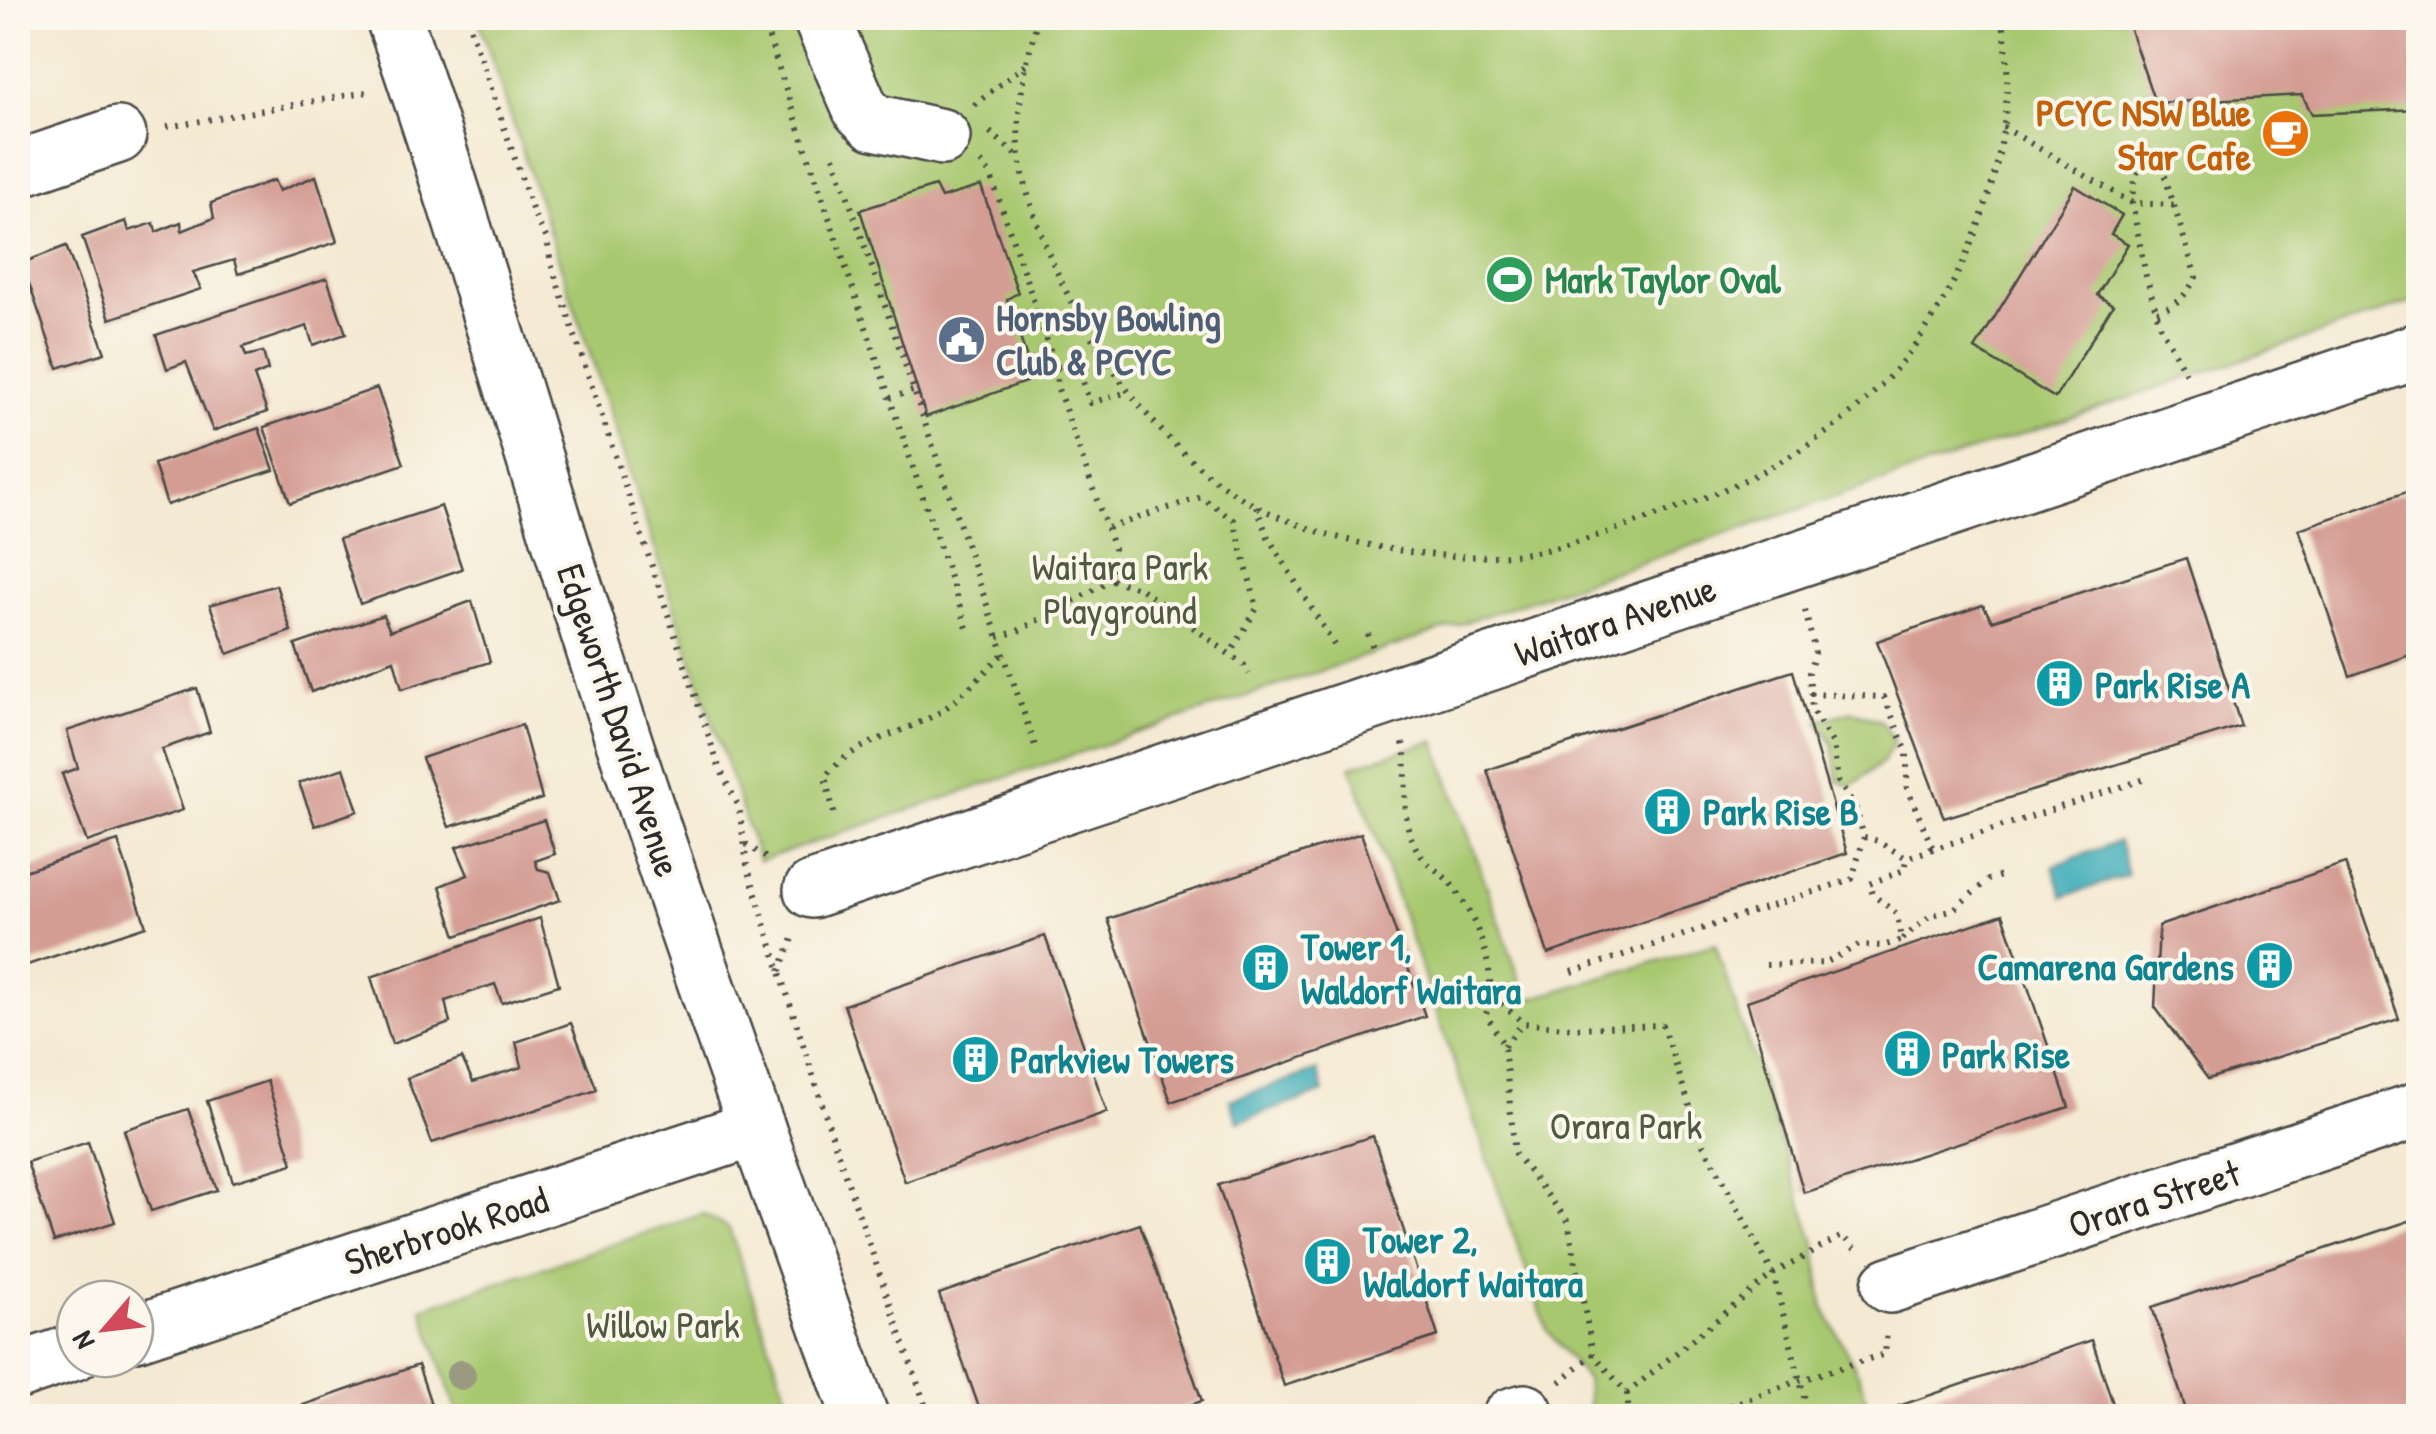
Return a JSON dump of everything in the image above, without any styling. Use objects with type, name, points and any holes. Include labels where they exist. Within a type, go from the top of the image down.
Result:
[{"type":"street","name":"Edgeworth David Avenue","points":[[394,18],[596,654],[757,1128],[860,1416]]},
{"type":"street","points":[[821,18],[861,110],[874,122],[942,137]]},
{"type":"street","points":[[18,169],[118,135]]},
{"type":"street","name":"Waitara Avenue","points":[[812,890],[2418,351]]},
{"type":"street","name":"Orara Street","points":[[1890,1285],[2418,1110]]},
{"type":"street","name":"Sherbrook Road","points":[[155,1326],[757,1128]]},
{"type":"street","points":[[18,1371],[55,1359]]},
{"type":"path","points":[[466,18],[534,214],[548,239],[551,264],[719,767],[739,807],[747,865],[780,972],[929,1416]]},
{"type":"path","points":[[762,18],[967,628]]},
{"type":"path","points":[[1038,18],[1019,112],[1020,158],[1044,242],[1072,304],[1112,373],[1158,428],[1228,488],[1255,505],[1297,523],[1375,546],[1448,556],[1520,554],[1587,539],[1733,488],[1800,451],[1854,410],[1904,359],[1946,296],[1976,235],[1998,160],[2008,97],[2002,18]]},
{"type":"path","points":[[1026,64],[977,101],[942,137],[979,159],[991,176],[1108,528],[1114,550],[1112,580]]},
{"type":"path","points":[[118,135],[417,84]]},
{"type":"path","points":[[2003,128],[2132,204],[2175,205]]},
{"type":"path","points":[[2156,312],[2172,307],[2186,296],[2196,277],[2163,170],[2147,153],[2134,179],[2132,204],[2156,312],[2212,421]]},
{"type":"path","points":[[835,160],[1035,746]]},
{"type":"path","points":[[1056,367],[1076,361],[1090,403],[1128,392]]},
{"type":"path","points":[[890,398],[912,391]]},
{"type":"path","points":[[1108,528],[1201,497],[1234,520],[1257,608],[1230,654]]},
{"type":"path","points":[[1255,505],[1268,536],[1334,646]]},
{"type":"path","points":[[1572,972],[1852,879],[1864,838],[1856,810],[1838,781],[1834,744],[1812,710],[1809,674],[1816,652],[1791,562]]},
{"type":"path","points":[[998,638],[1112,580],[1141,589],[1244,665],[1249,674]]},
{"type":"path","points":[[834,814],[825,777],[836,762],[887,734],[935,716],[1003,654]]},
{"type":"path","points":[[1810,694],[1884,697],[1908,752],[1907,788],[1934,848]]},
{"type":"path","points":[[1391,696],[1405,750],[1408,831],[1422,860],[1454,888],[1483,945],[1493,996],[1486,1014],[1504,1046],[1515,1154],[1568,1221],[1593,1354],[1627,1394],[1629,1416]]},
{"type":"path","points":[[1906,858],[2148,778]]},
{"type":"path","points":[[1864,838],[1878,841],[1906,858]]},
{"type":"path","points":[[1902,940],[1897,914],[1873,895],[1869,884],[1904,870],[1906,858]]},
{"type":"path","points":[[1766,965],[1825,963],[1859,945],[1883,946],[1902,940],[1930,916],[1954,909],[1988,880],[2006,874]]},
{"type":"path","points":[[1493,996],[1523,1022],[1576,1028],[1662,1026],[1703,1144],[1773,1274],[1809,1416]]},
{"type":"path","points":[[1504,1046],[1523,1022]]},
{"type":"path","points":[[1627,1394],[1773,1274],[1842,1236],[1890,1285],[1885,1354],[1700,1416]]},
{"type":"green space","name":"Waitara Park Playground","points":[[478,18],[2418,18],[2418,300],[759,861]]},
{"type":"green space","points":[[1853,711],[1882,721],[1894,742],[1883,762],[1851,786],[1838,781],[1833,744],[1818,721]]},
{"type":"green space","name":"Orara Park","points":[[1435,741],[1527,1000],[1715,944],[1815,1243],[1823,1306],[1859,1376],[1872,1416],[1590,1416],[1586,1379],[1547,1330],[1351,766]]},
{"type":"green space","name":"Willow Park","points":[[703,1214],[729,1228],[794,1416],[458,1416],[422,1308]]},
{"type":"water","points":[[2119,841],[2128,875],[2063,897],[2053,866]]},
{"type":"water","points":[[1317,1070],[1324,1092],[1238,1122],[1230,1100]]},
{"type":"building","points":[[2126,18],[2418,18],[2418,109],[2312,114],[2302,95],[2155,103]]},
{"type":"building","points":[[316,176],[337,242],[238,274],[234,260],[193,272],[201,289],[110,319],[82,237],[126,221],[129,231],[154,223],[156,232],[181,222],[182,231],[214,218],[211,203],[274,180],[279,191]]},
{"type":"building","name":"Hornsby Bowling Club & PCYC","points":[[935,186],[941,198],[981,186],[1018,293],[1007,299],[1034,379],[926,417],[860,210]]},
{"type":"building","points":[[2075,186],[2122,215],[2111,234],[2128,244],[2097,295],[2113,305],[2055,398],[1975,349]]},
{"type":"building","points":[[66,246],[105,353],[58,368],[22,263]]},
{"type":"building","points":[[327,278],[346,334],[313,345],[307,326],[243,347],[246,356],[263,352],[268,370],[254,376],[267,412],[213,431],[186,362],[167,369],[156,335]]},
{"type":"building","points":[[377,388],[404,464],[290,503],[264,427]]},
{"type":"building","points":[[259,428],[274,470],[167,505],[154,464]]},
{"type":"building","points":[[2418,488],[2418,652],[2350,676],[2299,529]]},
{"type":"building","points":[[441,506],[462,569],[360,604],[339,539]]},
{"type":"building","name":"Park Rise A","points":[[2186,558],[2241,726],[1944,818],[1877,641],[1983,605],[1992,621]]},
{"type":"building","points":[[276,585],[291,631],[228,654],[210,605]]},
{"type":"building","points":[[472,601],[490,662],[402,689],[394,660],[311,692],[295,645],[383,615],[390,631]]},
{"type":"building","name":"Park Rise B","points":[[1793,671],[1847,853],[1548,954],[1487,770]]},
{"type":"building","points":[[197,688],[210,732],[162,749],[183,810],[87,842],[62,774],[78,768],[67,731]]},
{"type":"building","points":[[522,725],[542,799],[449,827],[422,758]]},
{"type":"building","points":[[344,768],[358,811],[315,826],[299,783]]},
{"type":"building","points":[[544,820],[555,854],[535,861],[538,869],[550,872],[560,900],[456,936],[440,886],[468,875],[456,847]]},
{"type":"building","name":"Tower 1, Waldorf Waitara","points":[[1361,833],[1425,1016],[1171,1102],[1108,919]]},
{"type":"building","points":[[118,841],[146,926],[18,968],[18,873]]},
{"type":"building","name":"Camarena Gardens","points":[[2345,863],[2399,1019],[2208,1079],[2155,1007],[2159,926]]},
{"type":"building","name":"Park Rise","points":[[2003,914],[2069,1107],[1804,1193],[1747,1001]]},
{"type":"building","points":[[540,918],[559,985],[502,1003],[495,984],[445,1001],[450,1023],[392,1044],[371,977]]},
{"type":"building","name":"Parkview Towers","points":[[1045,936],[1107,1112],[905,1182],[844,1005]]},
{"type":"building","points":[[571,1023],[597,1090],[432,1143],[407,1078],[462,1058],[473,1082],[522,1067],[516,1042]]},
{"type":"building","points":[[267,1081],[293,1164],[233,1182],[207,1101]]},
{"type":"building","points":[[188,1109],[217,1190],[151,1211],[124,1130]]},
{"type":"building","name":"Tower 2, Waldorf Waitara","points":[[1373,1136],[1438,1336],[1284,1386],[1218,1185]]},
{"type":"building","points":[[88,1142],[115,1222],[54,1242],[27,1162]]},
{"type":"building","points":[[2418,1218],[2418,1416],[2188,1416],[2152,1307]]},
{"type":"building","points":[[1140,1224],[1202,1401],[1156,1416],[982,1416],[939,1294]]},
{"type":"building","points":[[2092,1340],[2117,1416],[1883,1416],[1881,1412]]},
{"type":"building","points":[[418,1365],[435,1416],[272,1416]]},
{"type":"place","name":"PCYC NSW Blue Star Cafe","points":[[2286,134]]},
{"type":"place","name":"Mark Taylor Oval","points":[[1510,279]]},
{"type":"place","name":"Hornsby Bowling Club & PCYC","points":[[961,339]]},
{"type":"place","name":"Park Rise A","points":[[2060,684]]},
{"type":"place","name":"Park Rise B","points":[[1668,811]]},
{"type":"place","name":"Camarena Gardens","points":[[2269,966]]},
{"type":"place","name":"Tower 1, Waldorf Waitara","points":[[1266,968]]},
{"type":"place","name":"Park Rise","points":[[1907,1054]]},
{"type":"place","name":"Parkview Towers","points":[[975,1059]]},
{"type":"place","name":"Tower 2, Waldorf Waitara","points":[[1328,1261]]}]
